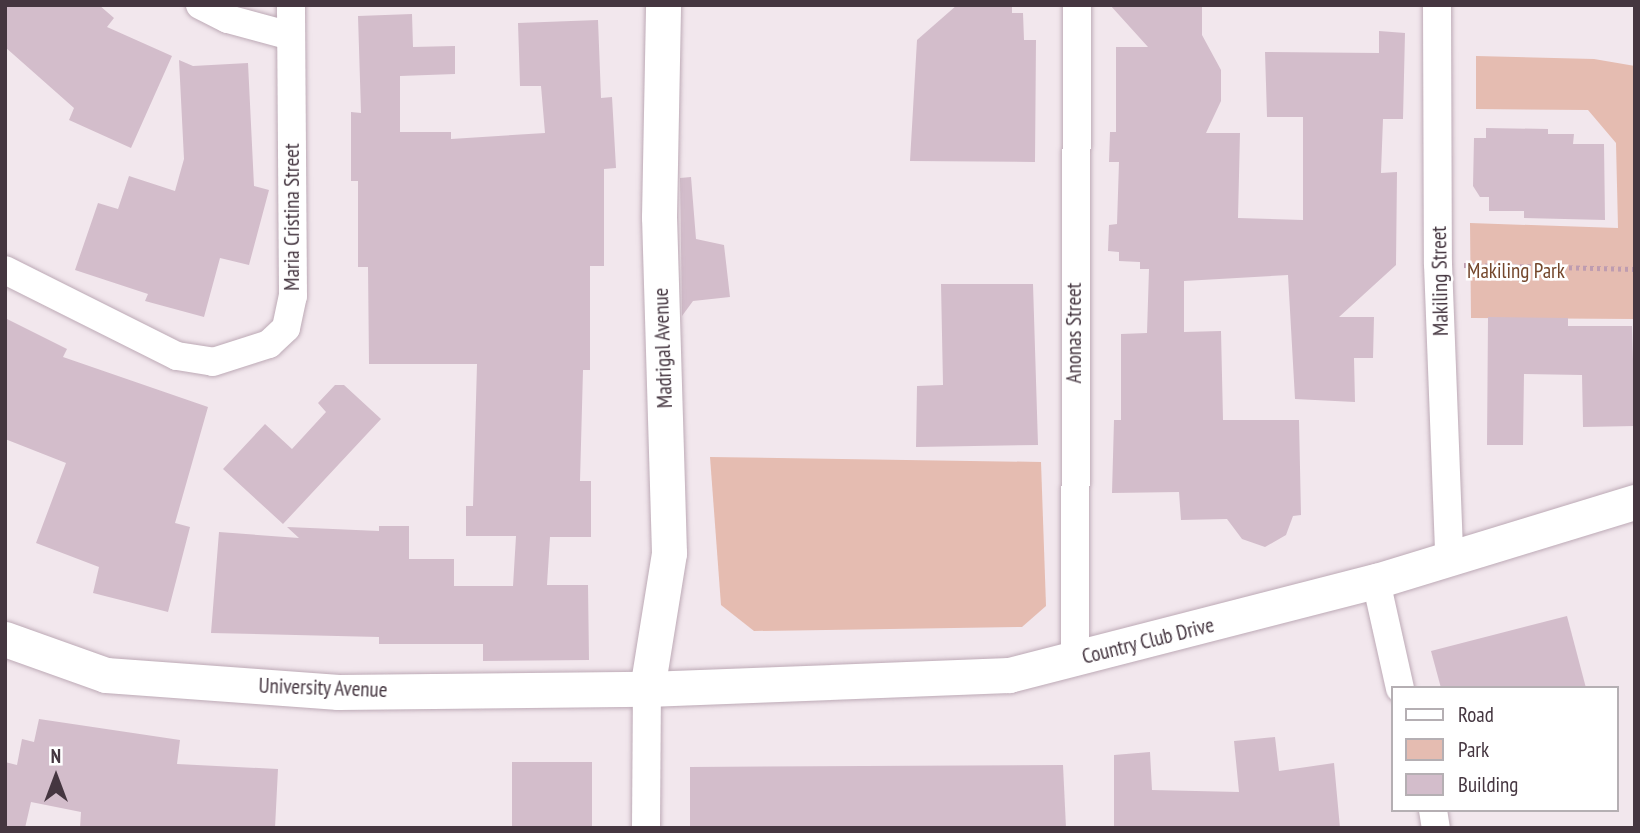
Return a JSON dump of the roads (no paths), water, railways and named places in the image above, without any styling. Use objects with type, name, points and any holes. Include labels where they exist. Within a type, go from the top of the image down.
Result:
[{"type":"street","points":[[200,5],[228,19],[291,36]]},
{"type":"street","name":"Maria Cristina Street","points":[[5,270],[177,356],[213,362],[269,344],[286,328],[293,296],[291,5]]},
{"type":"street","name":"Madrigal Avenue","points":[[647,689],[669,553],[659,217],[663,5]]},
{"type":"street","name":"Anonas Street","points":[[1075,660],[1077,5]]},
{"type":"street","name":"Makiling Street","points":[[1437,5],[1438,264],[1449,557]]},
{"type":"street","name":"Country Club Drive","points":[[647,689],[1009,675],[1376,581],[1635,502]]},
{"type":"street","points":[[1376,581],[1400,686]]},
{"type":"street","name":"University Avenue","points":[[5,639],[106,675],[338,692],[647,689]]},
{"type":"street","points":[[646,828],[647,689]]},
{"type":"park label","name":"Makiling Park","points":[[1516,271]]}]
